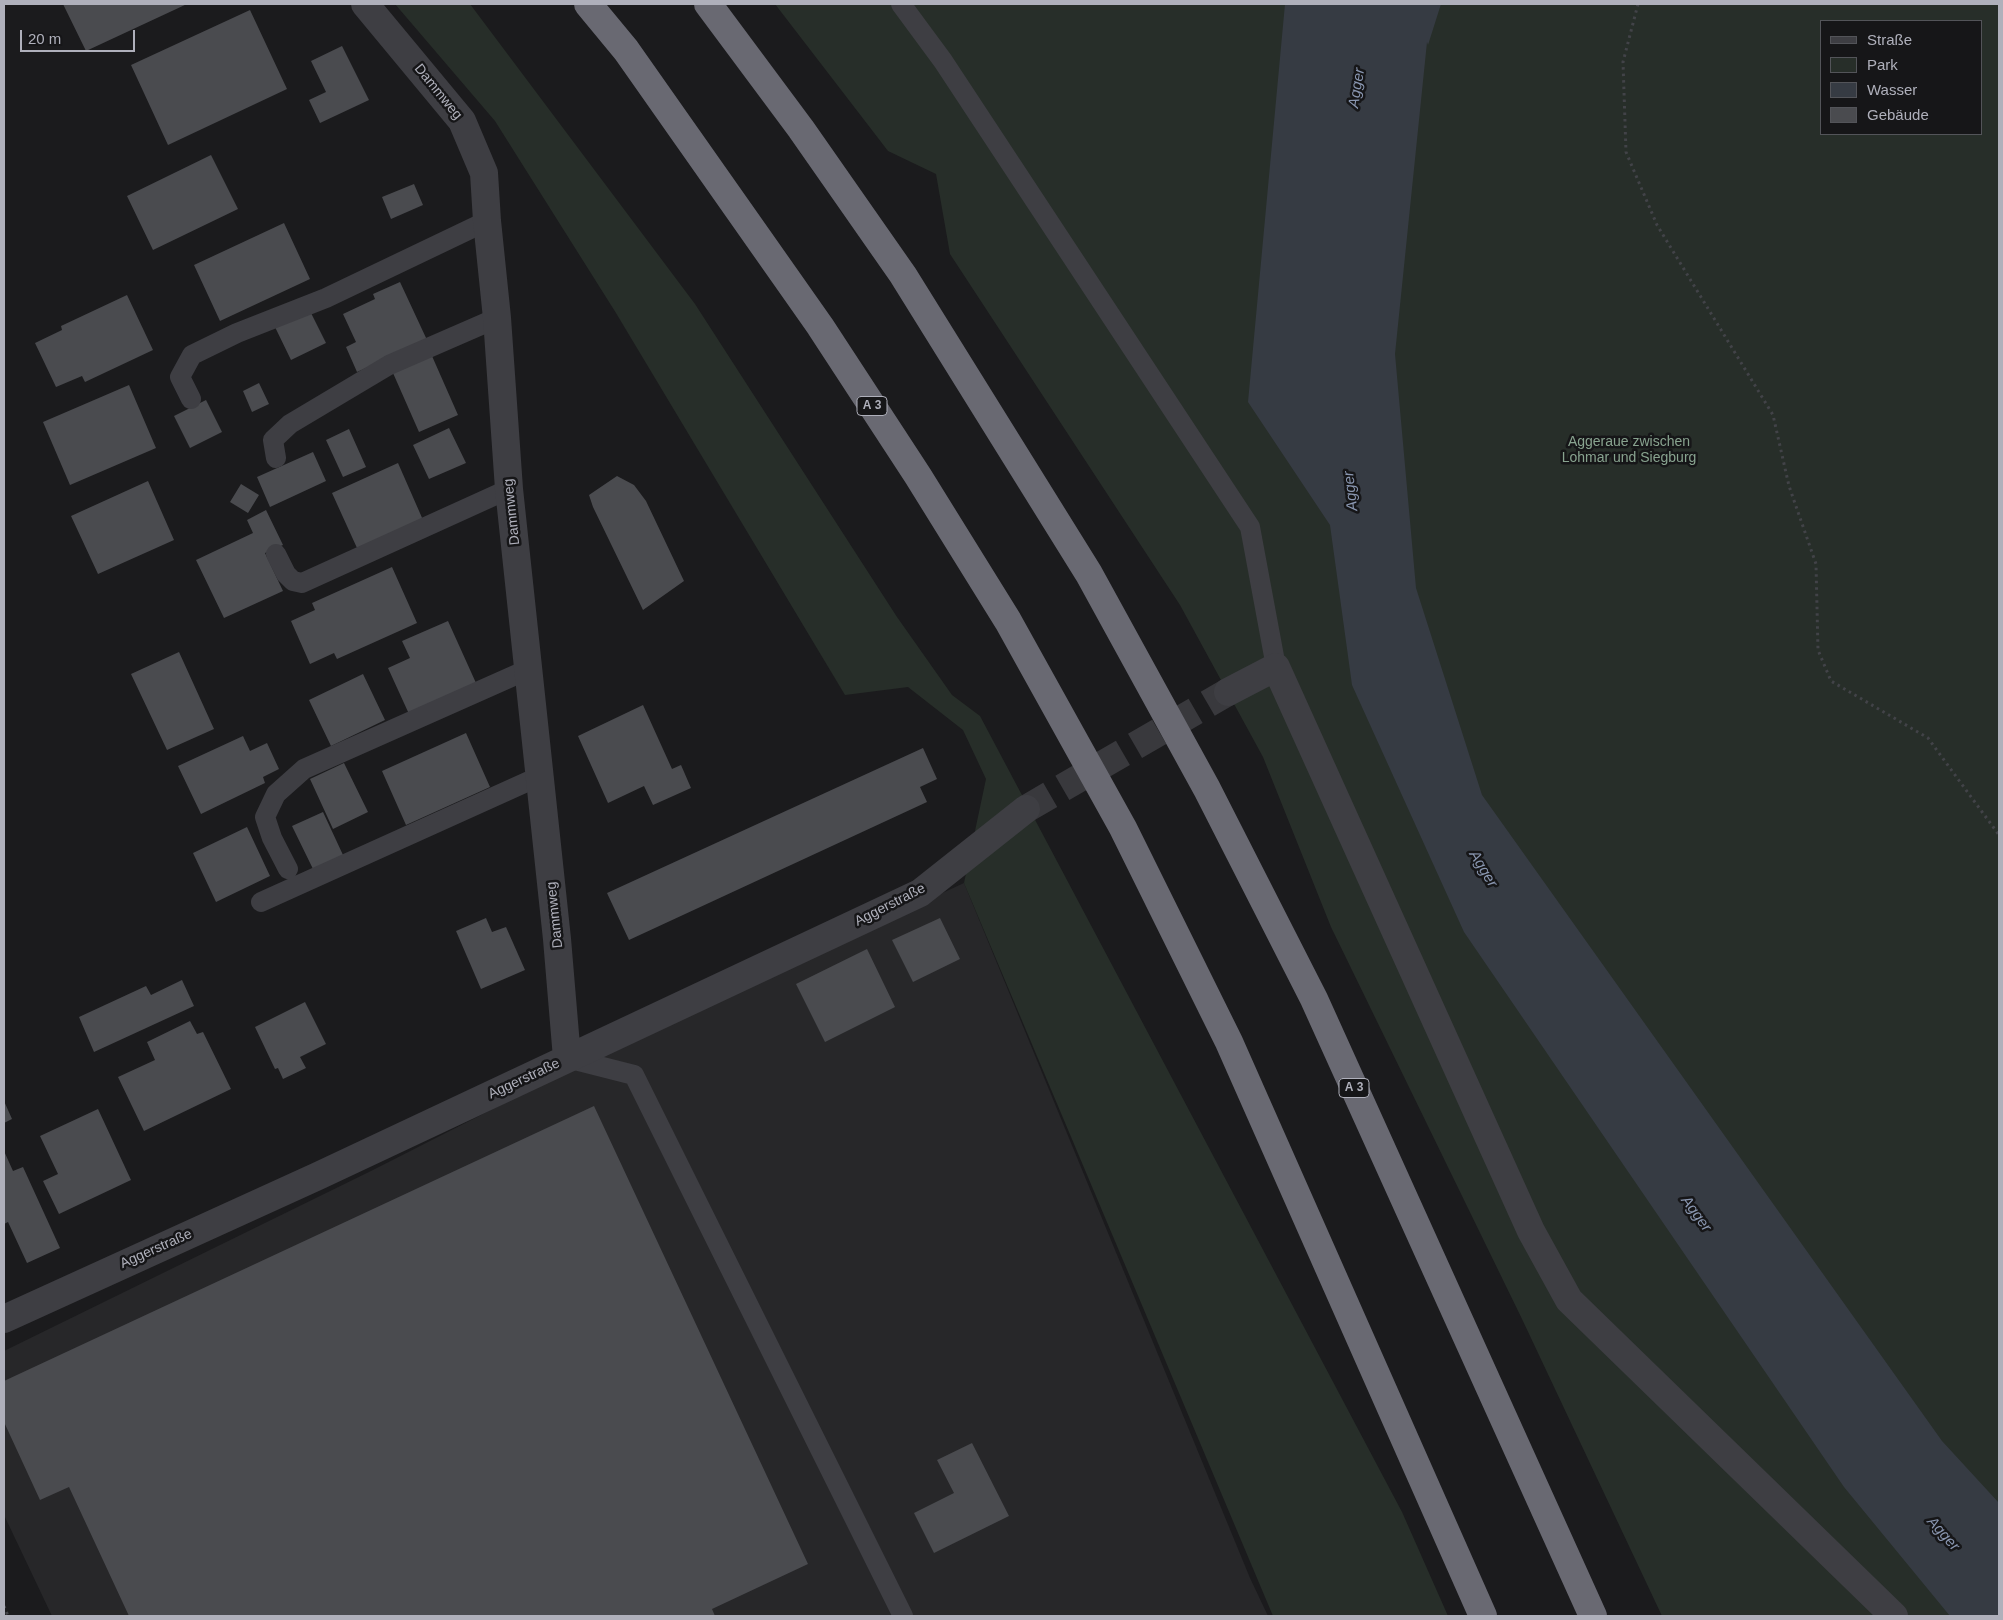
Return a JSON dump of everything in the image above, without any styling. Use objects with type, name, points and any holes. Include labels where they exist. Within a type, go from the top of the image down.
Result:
[{"type":"highway","name":"A 3","points":[[588,4],[626,50],[759,238],[820,326],[918,476],[1008,621],[1123,828],[1229,1042],[1483,1616]]},
{"type":"highway","name":"A 3","points":[[708,4],[801,129],[903,275],[1089,574],[1207,789],[1314,999],[1593,1616]]},
{"type":"street","name":"Dammweg","points":[[365,4],[462,120],[484,173],[497,318],[509,489],[557,939],[567,1058]]},
{"type":"street","points":[[1228,692],[1276,668],[1531,1231],[1569,1300],[1894,1616]]},
{"type":"street","name":"Aggerstraße","points":[[4,1319],[318,1176],[920,893],[1026,809]]},
{"type":"lane","points":[[901,4],[944,61],[1250,527],[1276,668]]},
{"type":"lane","points":[[191,399],[180,377],[192,355],[237,332],[326,298],[487,221]]},
{"type":"lane","points":[[276,458],[274,440],[290,424],[389,365],[497,318]]},
{"type":"lane","points":[[276,554],[286,574],[293,581],[302,583],[509,489]]},
{"type":"lane","points":[[288,869],[272,838],[265,817],[276,794],[304,769],[529,669]]},
{"type":"lane","points":[[261,902],[540,776]]},
{"type":"lane","points":[[567,1058],[634,1076],[904,1616]]},
{"type":"path","points":[[1638,4],[1623,62],[1626,152],[1657,225],[1772,414],[1789,486],[1816,564],[1818,650],[1831,681],[1928,738],[1999,835]]},
{"type":"path","points":[[4,1606],[8,1616]]},
{"type":"shaded area","points":[[964,883],[1250,1578],[1268,1616],[52,1616],[4,1515],[4,1351],[373,1170],[652,1028]]},
{"type":"green space","points":[[395,4],[470,4],[695,304],[897,617],[952,695],[980,716],[1402,1512],[1448,1616],[1273,1616],[964,883],[986,779],[963,730],[908,687],[845,695],[616,313],[495,121]]},
{"type":"green space","name":"Aggeraue zwischen Lohmar und Siegburg","points":[[775,4],[1999,4],[1999,1616],[1662,1616],[1522,1319],[1331,927],[1263,757],[1180,605],[950,254],[936,174],[888,151]]},
{"type":"water","name":"Agger","points":[[1285,4],[1441,4],[1428,45],[1427,42],[1395,354],[1416,588],[1482,795],[1942,1441],[1999,1503],[1999,1616],[1950,1616],[1844,1487],[1464,932],[1352,685],[1330,525],[1248,402]]},
{"type":"building","points":[[63,4],[187,4],[86,51]]},
{"type":"building","points":[[250,10],[287,89],[168,145],[131,65]]},
{"type":"building","points":[[342,46],[369,100],[320,123],[309,100],[326,92],[311,61]]},
{"type":"building","points":[[211,155],[238,209],[153,250],[127,196]]},
{"type":"building","points":[[414,184],[423,205],[391,219],[382,197]]},
{"type":"building","points":[[284,223],[310,279],[220,321],[194,265]]},
{"type":"building","points":[[400,282],[427,340],[357,372],[346,347],[356,342],[343,314],[375,299],[373,294]]},
{"type":"building","points":[[127,295],[153,350],[85,382],[82,376],[56,387],[35,343],[62,330],[61,326]]},
{"type":"building","points":[[310,311],[326,343],[291,360],[275,327]]},
{"type":"building","points":[[432,356],[458,415],[419,432],[393,373]]},
{"type":"building","points":[[259,383],[269,404],[252,412],[243,391]]},
{"type":"building","points":[[129,385],[156,448],[70,485],[43,422]]},
{"type":"building","points":[[206,400],[222,432],[190,448],[174,416]]},
{"type":"building","points":[[449,428],[466,463],[429,479],[413,445]]},
{"type":"building","points":[[349,429],[366,467],[343,477],[326,440]]},
{"type":"building","points":[[313,452],[326,481],[270,507],[257,477]]},
{"type":"building","points":[[398,463],[423,520],[357,548],[332,493]]},
{"type":"building","points":[[617,476],[634,485],[646,501],[684,581],[643,610],[589,495]]},
{"type":"building","points":[[148,481],[174,540],[98,574],[71,516]]},
{"type":"building","points":[[241,484],[259,495],[248,513],[230,502]]},
{"type":"building","points":[[266,510],[283,545],[265,553],[283,591],[224,618],[196,560],[253,533],[247,520]]},
{"type":"building","points":[[392,567],[417,623],[337,659],[334,653],[310,664],[291,621],[315,610],[312,603]]},
{"type":"building","points":[[448,621],[476,683],[409,714],[388,668],[410,658],[402,641]]},
{"type":"building","points":[[179,652],[214,729],[167,750],[131,674]]},
{"type":"building","points":[[363,674],[385,720],[331,746],[309,700]]},
{"type":"building","points":[[643,705],[672,769],[681,765],[691,788],[653,805],[644,786],[608,803],[578,736]]},
{"type":"building","points":[[466,733],[490,787],[406,825],[382,771]]},
{"type":"building","points":[[243,736],[250,751],[267,743],[279,769],[263,777],[265,783],[201,814],[178,766]]},
{"type":"building","points":[[923,748],[937,779],[920,787],[927,802],[629,940],[607,893]]},
{"type":"building","points":[[344,763],[368,812],[333,829],[310,779]]},
{"type":"building","points":[[323,812],[343,855],[313,869],[292,826]]},
{"type":"building","points":[[247,827],[270,876],[216,902],[193,853]]},
{"type":"building","points":[[486,918],[492,932],[506,927],[525,970],[481,989],[456,931]]},
{"type":"building","points":[[940,918],[960,959],[913,982],[892,940]]},
{"type":"building","points":[[867,949],[895,1007],[825,1042],[796,984]]},
{"type":"building","points":[[182,980],[194,1006],[94,1052],[79,1017],[146,986],[151,995]]},
{"type":"building","points":[[305,1002],[326,1044],[300,1057],[306,1068],[283,1079],[278,1068],[275,1069],[255,1027]]},
{"type":"building","points":[[190,1021],[197,1034],[203,1032],[231,1089],[144,1131],[118,1077],[155,1060],[147,1042]]},
{"type":"building","points":[[4,1101],[12,1119],[4,1123]]},
{"type":"building","points":[[594,1106],[808,1564],[712,1609],[715,1616],[129,1616],[69,1487],[40,1500],[4,1422],[4,1381]]},
{"type":"building","points":[[98,1109],[131,1180],[59,1214],[43,1181],[58,1174],[40,1136]]},
{"type":"building","points":[[4,1151],[13,1171],[23,1167],[60,1248],[27,1263],[8,1222],[4,1224]]},
{"type":"building","points":[[972,1443],[1009,1516],[934,1553],[914,1513],[954,1493],[937,1460]]},
{"type":"tunnel","points":[[1026,809],[1228,692]]}]
